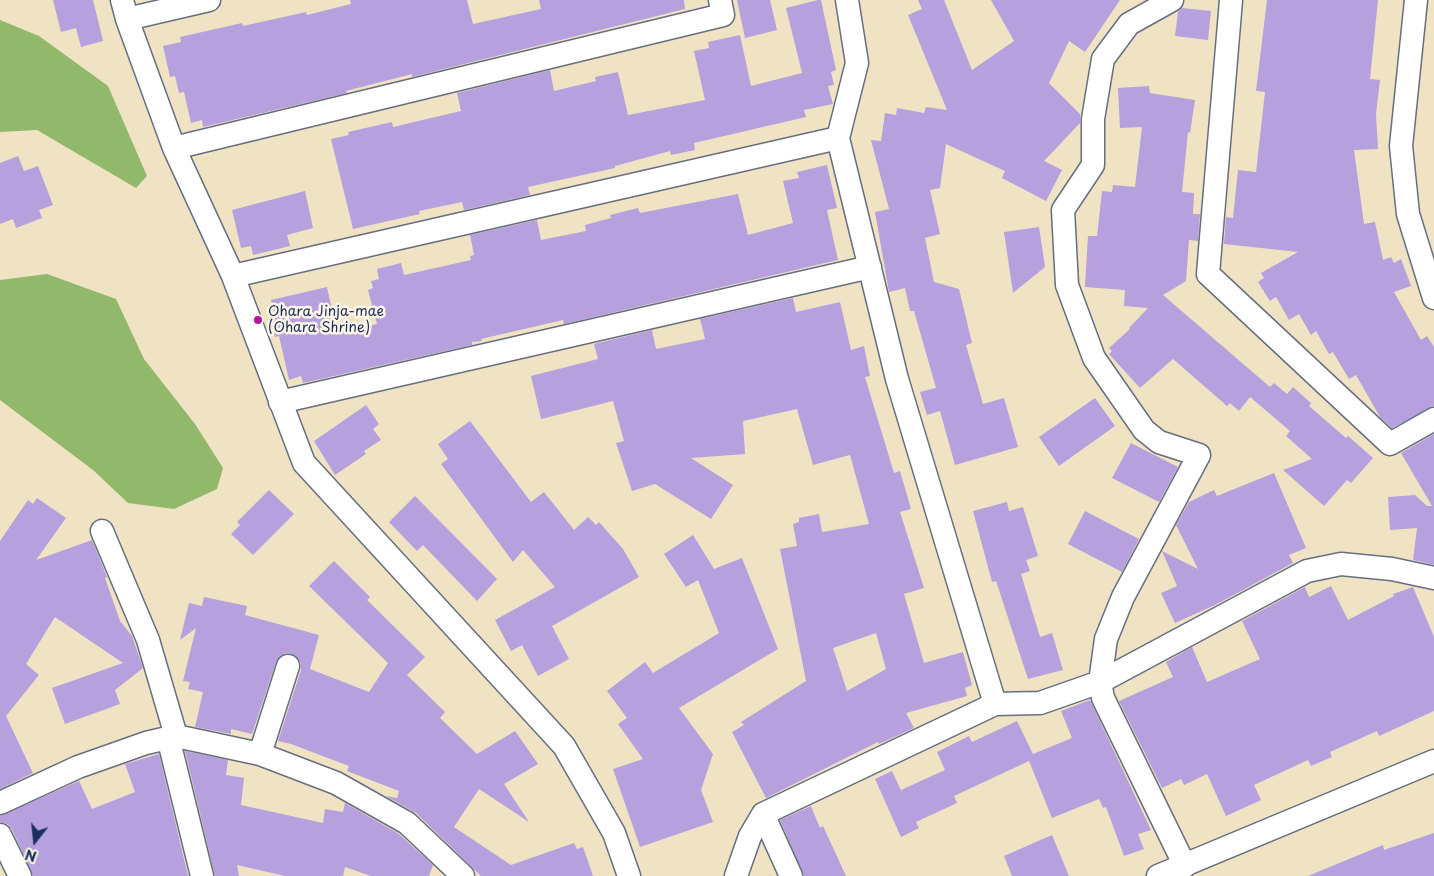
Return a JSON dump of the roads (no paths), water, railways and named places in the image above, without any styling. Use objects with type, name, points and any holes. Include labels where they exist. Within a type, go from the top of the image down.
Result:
[{"type":"street","points":[[209,0],[124,9],[174,148],[233,276],[304,463],[564,746],[614,833],[629,876]]},
{"type":"street","points":[[174,148],[723,15],[720,0]]},
{"type":"street","points":[[847,0],[857,63],[838,138],[897,379],[995,704]]},
{"type":"street","points":[[1172,0],[1129,24],[1103,59],[1093,119],[1093,165],[1063,210],[1067,285],[1094,358],[1144,430],[1159,442],[1199,455],[1123,597],[1106,639],[1100,682],[1103,698],[1184,866]]},
{"type":"street","points":[[1231,0],[1208,274],[1390,444],[1434,419]]},
{"type":"street","points":[[1416,0],[1401,146],[1408,214],[1434,298]]},
{"type":"street","points":[[233,276],[838,138]]},
{"type":"street","points":[[280,402],[870,267]]},
{"type":"street","points":[[102,531],[148,640],[172,737],[202,876]]},
{"type":"street","points":[[736,876],[750,836],[763,814],[995,704],[1040,703],[1100,682],[1307,571],[1341,564],[1392,569],[1434,578]]},
{"type":"street","points":[[260,754],[288,666]]},
{"type":"street","points":[[0,803],[78,767],[146,743],[172,737],[260,754],[336,783],[407,823],[463,876]]},
{"type":"street","points":[[1158,876],[1434,761]]},
{"type":"street","points":[[763,814],[791,876]]},
{"type":"street","points":[[0,835],[20,876]]},
{"type":"place","name":"Ohara Jinja-mae (Ohara Shrine)","points":[[258,320]]}]
